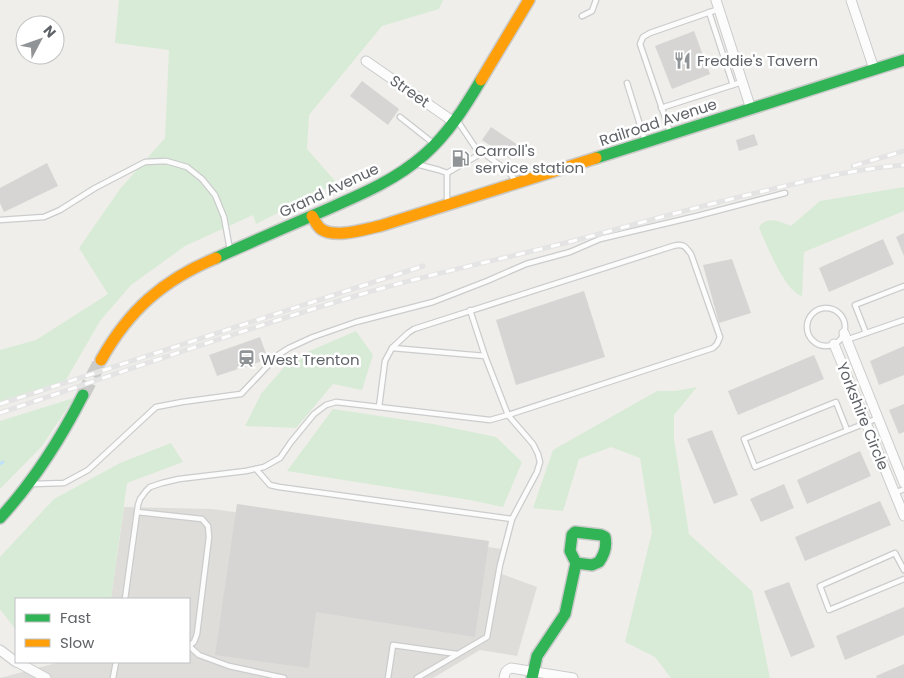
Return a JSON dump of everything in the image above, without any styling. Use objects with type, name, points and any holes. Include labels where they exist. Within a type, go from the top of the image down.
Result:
[{"type":"main road","name":"Grand Avenue","points":[[100,360],[122,327],[138,308],[175,277],[230,251],[374,189],[404,171],[434,144],[455,120],[491,65],[529,0]]},
{"type":"main road","name":"Railroad Avenue","points":[[312,216],[320,228],[333,233],[380,226],[904,60]]},
{"type":"main road","points":[[0,518],[46,462],[61,438],[83,395]]},
{"type":"main road","points":[[532,675],[537,656],[565,614],[576,563]]},
{"type":"street","points":[[851,0],[874,69]]},
{"type":"street","points":[[717,4],[738,84],[750,109]]},
{"type":"street","name":"Street","points":[[366,61],[455,120]]},
{"type":"street","name":"Yorkshire Circle","points":[[841,338],[878,418],[904,483]]},
{"type":"street","name":"Yorkshire Circle","points":[[841,338],[866,424],[904,516]]},
{"type":"street","points":[[0,650],[15,661]]},
{"type":"street","points":[[18,663],[46,678]]},
{"type":"street","points":[[504,678],[504,673],[512,668],[532,675],[573,678]]},
{"type":"lane","points":[[582,16],[592,11],[596,0]]},
{"type":"lane","points":[[670,134],[640,44],[643,37],[650,33],[709,12],[717,4]]},
{"type":"lane","points":[[662,108],[738,84],[709,12]]},
{"type":"lane","points":[[626,83],[646,142]]},
{"type":"lane","points":[[400,118],[434,144]]},
{"type":"lane","points":[[455,120],[475,148],[508,171],[517,183]]},
{"type":"lane","points":[[447,173],[482,153]]},
{"type":"lane","points":[[0,220],[44,216],[60,210],[95,188],[145,162],[166,161],[187,167],[202,179],[214,195],[224,217],[230,251]]},
{"type":"lane","points":[[413,163],[447,173]]},
{"type":"lane","points":[[447,173],[448,205]]},
{"type":"lane","points":[[29,484],[64,484],[88,470],[156,407],[241,394],[278,355],[313,338],[356,322],[433,302],[487,282],[526,264],[570,252],[600,239],[785,193]]},
{"type":"lane","points":[[125,598],[137,512],[140,499],[150,487],[179,479],[264,467],[280,458],[314,414],[326,405],[336,402],[490,420],[508,416],[713,348],[720,337],[691,254],[680,244],[414,329],[392,348],[385,361],[379,407]]},
{"type":"lane","points":[[866,333],[855,305],[904,286]]},
{"type":"lane","points":[[841,338],[845,327],[841,315],[837,311],[831,308],[819,309],[809,317],[807,329],[809,335],[818,344],[824,346],[841,338],[849,339],[904,320]]},
{"type":"lane","points":[[418,678],[487,637],[500,565],[512,519],[537,472],[540,462],[533,444],[508,416],[470,310]]},
{"type":"lane","points":[[392,348],[485,356]]},
{"type":"lane","points":[[847,430],[836,402],[744,439],[755,468],[878,418]]},
{"type":"lane","points":[[256,469],[270,485],[279,488],[512,519]]},
{"type":"lane","points":[[895,493],[904,489]]},
{"type":"lane","points":[[137,512],[202,519],[208,526],[209,537],[197,634],[194,642],[190,645]]},
{"type":"lane","points":[[904,570],[895,553],[820,586],[829,610],[904,579]]},
{"type":"lane","points":[[388,678],[393,644],[458,654]]},
{"type":"lane","points":[[190,647],[199,655],[229,666],[284,678]]},
{"type":"lane","points":[[113,678],[116,663]]},
{"type":"shaded area","points":[[124,507],[212,509],[502,549],[499,573],[537,587],[517,656],[480,650],[433,678],[0,678],[56,663],[190,663],[190,598],[111,598]]},
{"type":"green space","points":[[119,0],[443,0],[439,9],[382,26],[309,115],[307,149],[337,183],[256,224],[253,215],[185,246],[131,285],[100,321],[63,385],[0,406],[0,350],[36,340],[108,294],[79,248],[120,189],[165,138],[169,50],[115,43]]},
{"type":"green space","points":[[904,187],[904,211],[804,252],[802,296],[790,287],[774,262],[765,242],[759,227],[763,223],[774,220],[791,226],[820,201]]},
{"type":"green space","points":[[356,331],[373,355],[362,390],[333,384],[296,428],[245,426],[261,394],[291,359]]},
{"type":"green space","points":[[697,387],[674,415],[674,439],[689,534],[752,591],[770,678],[671,678],[655,657],[625,642],[652,532],[640,458],[611,447],[579,459],[563,511],[533,508],[553,450],[657,391],[675,391]]},
{"type":"green space","points":[[74,398],[42,446],[0,489],[0,421]]},
{"type":"green space","points":[[333,409],[433,424],[496,437],[522,462],[503,507],[287,471]]},
{"type":"green space","points":[[171,443],[183,462],[127,483],[111,598],[15,598],[15,629],[0,609],[0,557],[54,499],[120,463]]},
{"type":"building","name":"Freddie's Tavern","points":[[694,31],[710,74],[672,89],[655,46]]},
{"type":"building","points":[[362,81],[399,109],[388,125],[350,96]]},
{"type":"building","points":[[491,127],[518,145],[510,159],[482,140]]},
{"type":"building","points":[[754,134],[758,145],[739,151],[736,140]]},
{"type":"building","points":[[47,163],[58,186],[4,212],[0,203],[0,188]]},
{"type":"building","points":[[904,233],[904,256],[896,237]]},
{"type":"building","points":[[883,239],[894,264],[829,292],[819,268]]},
{"type":"building","points":[[732,259],[751,313],[719,323],[703,265]]},
{"type":"building","points":[[584,291],[605,357],[516,385],[496,320]]},
{"type":"building","points":[[260,337],[268,359],[217,376],[209,355]]},
{"type":"building","points":[[904,346],[904,375],[879,385],[870,361]]},
{"type":"building","points":[[814,355],[824,379],[738,415],[728,391]]},
{"type":"building","points":[[904,404],[904,432],[899,434],[889,410]]},
{"type":"building","points":[[712,430],[738,495],[714,504],[687,439]]},
{"type":"building","points":[[860,451],[871,476],[807,504],[797,480]]},
{"type":"building","points":[[784,484],[794,508],[761,522],[750,499]]},
{"type":"building","points":[[880,501],[891,525],[805,561],[795,537]]},
{"type":"building","points":[[237,504],[489,541],[475,637],[316,612],[309,668],[215,655]]},
{"type":"building","points":[[789,582],[815,647],[791,657],[764,591]]},
{"type":"building","points":[[904,607],[904,635],[845,660],[836,636]]},
{"type":"building","points":[[904,664],[904,678],[877,678],[876,676]]},
{"type":"tunnel","points":[[83,395],[101,360]]},
{"type":"railway","points":[[853,166],[904,151]]},
{"type":"railway","points":[[0,413],[224,338],[388,287],[793,184],[848,172],[904,165]]},
{"type":"railway","points":[[0,404],[423,266]]},
{"type":"traffic: fast","points":[[596,158],[904,60]]},
{"type":"traffic: fast","points":[[216,258],[361,194],[387,181],[412,165],[441,138],[481,80]]},
{"type":"traffic: fast","points":[[0,518],[46,460],[83,395]]},
{"type":"traffic: fast","points":[[532,678],[537,656],[565,614],[576,563],[570,551],[572,535],[575,532],[605,537],[605,550],[599,562],[592,565],[576,563]]},
{"type":"traffic: slow","points":[[481,80],[529,0]]},
{"type":"traffic: slow","points":[[312,216],[320,228],[327,232],[358,231],[380,226],[596,158]]},
{"type":"traffic: slow","points":[[101,360],[123,326],[149,298],[180,276],[216,258]]},
{"type":"place","name":"Freddie's Tavern","points":[[683,60]]},
{"type":"place","name":"Carroll's service station","points":[[461,159]]},
{"type":"place","name":"West Trenton","points":[[247,359]]}]
